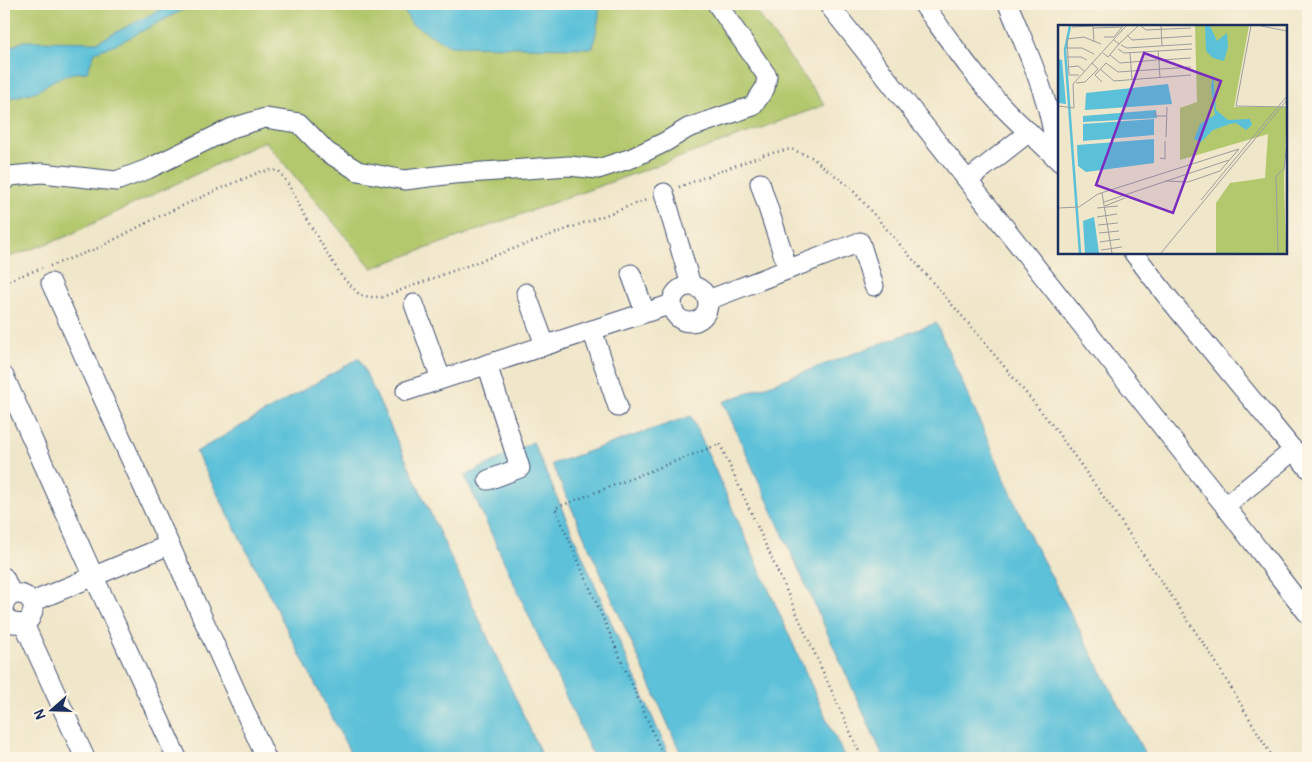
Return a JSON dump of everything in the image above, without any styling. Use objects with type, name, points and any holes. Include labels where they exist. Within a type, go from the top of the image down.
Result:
[{"type":"street","points":[[4,181],[10,176],[42,173],[116,181],[148,169],[232,128],[265,118],[299,123],[327,152],[358,171],[405,180],[453,174],[569,166],[598,169],[632,158],[688,128],[753,106],[765,88],[767,76],[717,4]]},
{"type":"street","points":[[828,4],[1225,506],[1308,614]]},
{"type":"street","points":[[924,4],[979,80],[1013,118],[1057,159]]},
{"type":"street","points":[[1008,4],[1038,79],[1052,124],[1057,159]]},
{"type":"street","points":[[968,180],[1029,132]]},
{"type":"street","points":[[760,183],[788,270]]},
{"type":"street","points":[[664,193],[691,285]]},
{"type":"street","points":[[708,300],[860,242],[874,286]]},
{"type":"street","points":[[1135,254],[1166,295],[1296,446],[1308,468]]},
{"type":"street","points":[[631,274],[645,312]]},
{"type":"street","points":[[51,283],[266,758]]},
{"type":"street","points":[[691,285],[702,289],[708,300],[708,306],[703,317],[692,322],[685,322],[675,315],[672,304],[673,298],[680,288],[691,285]]},
{"type":"street","points":[[526,293],[545,345]]},
{"type":"street","points":[[414,304],[441,379]]},
{"type":"street","points":[[406,391],[672,304]]},
{"type":"street","points":[[592,330],[618,407]]},
{"type":"street","points":[[487,364],[520,468],[488,480]]},
{"type":"street","points":[[4,376],[177,758]]},
{"type":"street","points":[[1225,506],[1296,446]]},
{"type":"street","points":[[32,602],[169,545]]},
{"type":"street","points":[[4,577],[8,600],[20,594],[27,596],[32,602],[34,611],[30,619],[24,624],[12,624],[4,615]]},
{"type":"street","points":[[24,624],[85,758]]},
{"type":"path","points":[[4,282],[98,248],[162,215],[215,191],[260,172],[271,170],[278,171],[286,181],[304,217],[342,277],[360,295],[382,297],[763,155],[790,149],[811,157],[850,187],[975,331],[1053,426],[1113,510],[1212,656],[1273,758]]},
{"type":"path","points":[[664,758],[555,508],[720,444],[862,758]]},
{"type":"green space","points":[[4,4],[750,4],[825,105],[372,268],[265,141],[65,237],[4,259]]},
{"type":"water","points":[[171,4],[194,4],[121,42],[95,52],[87,72],[73,73],[56,79],[37,91],[4,100],[4,50],[24,41],[97,42]]},
{"type":"water","points":[[400,4],[599,4],[599,16],[593,48],[450,46],[412,24]]},
{"type":"water","points":[[936,323],[1031,538],[1147,758],[884,758],[723,402]]},
{"type":"water","points":[[359,358],[543,758],[353,758],[196,452]]},
{"type":"water","points":[[691,416],[845,758],[683,758],[552,464]]},
{"type":"water","points":[[533,442],[670,758],[594,758],[465,476]]}]
